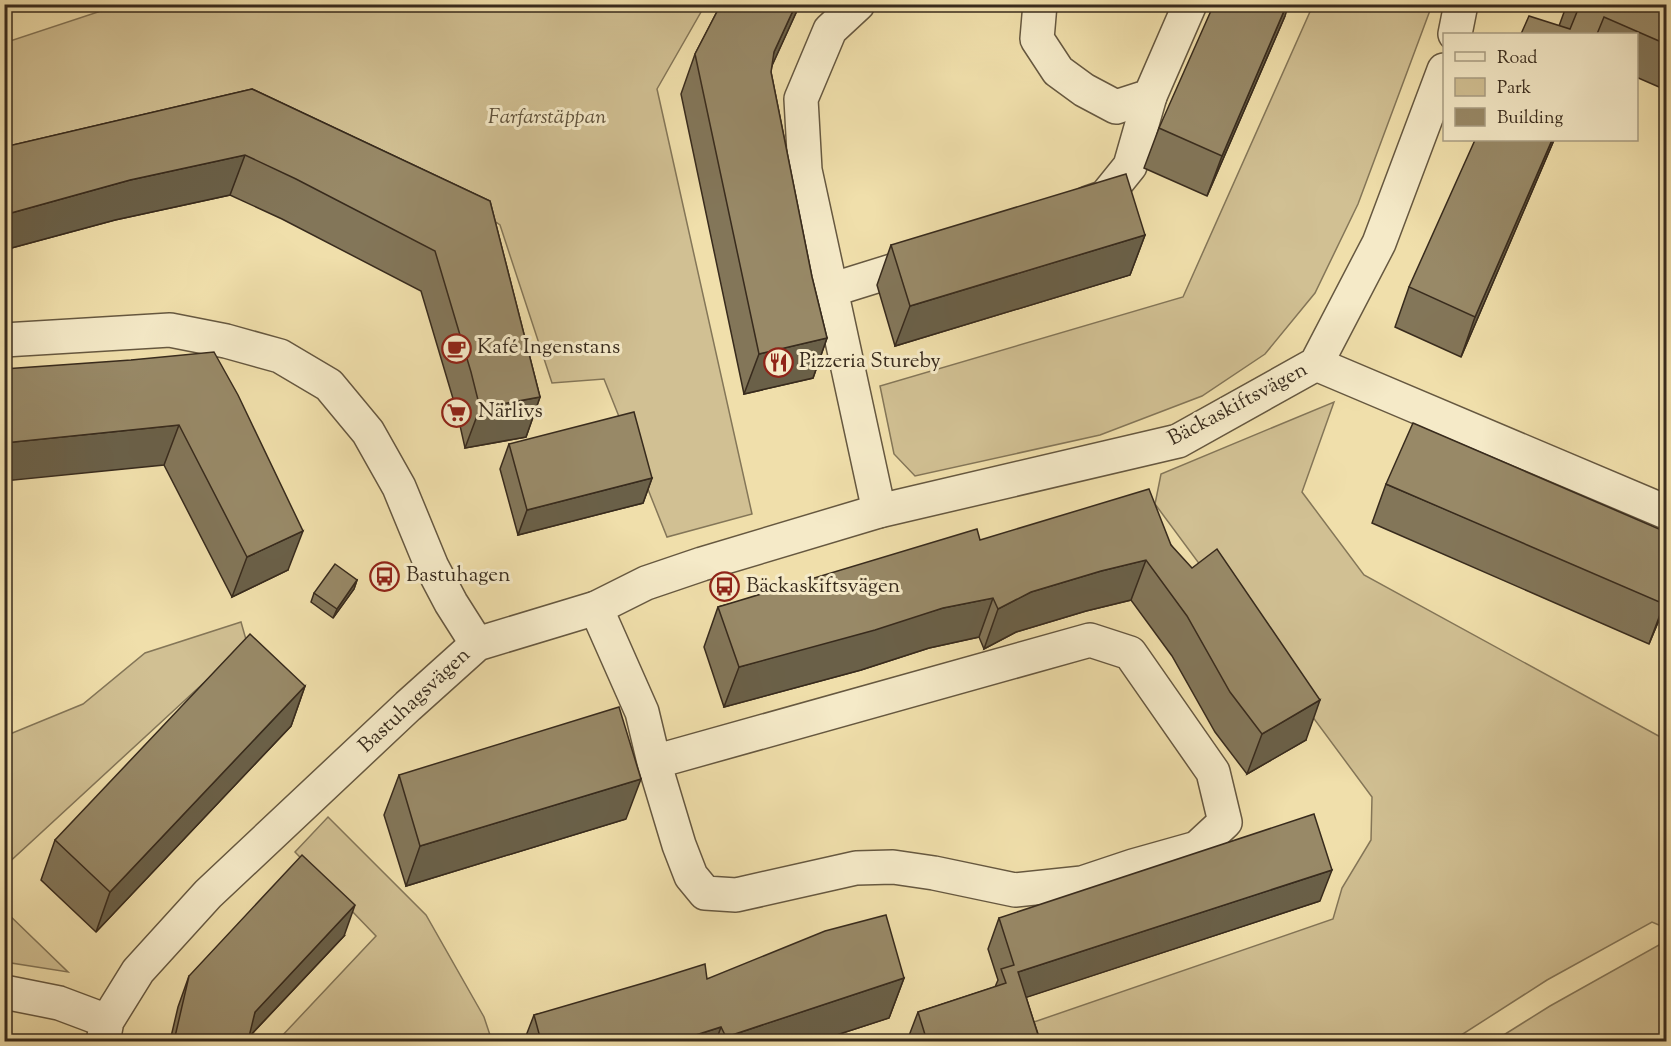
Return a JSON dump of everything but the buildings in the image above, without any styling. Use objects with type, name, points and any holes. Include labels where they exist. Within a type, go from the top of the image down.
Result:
[{"type":"street","points":[[858,4],[830,30],[801,99],[805,170],[879,511]]},
{"type":"street","points":[[1040,4],[1037,39],[1058,71],[1084,90],[1116,107],[1150,96]]},
{"type":"street","points":[[1062,214],[1105,197],[1130,166],[1150,96],[1190,4]]},
{"type":"street","points":[[1455,33],[1461,4]]},
{"type":"street","name":"Bäckaskiftsvägen","points":[[477,644],[596,608],[657,580],[725,557],[879,511],[1178,441],[1316,364],[1379,243],[1443,73]]},
{"type":"street","points":[[831,290],[953,252]]},
{"type":"street","name":"Bastuhagsvägen","points":[[4,340],[170,330],[226,341],[280,356],[329,385],[368,432],[399,487],[432,567],[477,644],[208,894],[138,971],[105,1031]]},
{"type":"street","name":"Bäckaskiftsvägen","points":[[1316,364],[1666,512]]},
{"type":"street","points":[[596,608],[642,712],[654,762],[679,845],[691,876],[705,893],[735,895],[856,868],[893,867],[1015,890],[1082,883],[1197,848],[1226,822],[1213,772],[1130,653],[1090,640],[654,762]]},
{"type":"street","points":[[4,992],[59,1003],[105,1031]]},
{"type":"green space","name":"Farfarstäppan","points":[[119,5],[705,5],[657,89],[752,514],[667,537],[604,379],[552,383],[500,225],[475,207],[5,159],[4,43]]},
{"type":"green space","points":[[1313,5],[1432,5],[1358,204],[1315,293],[1265,354],[1202,396],[1100,435],[915,476],[894,454],[880,386],[1183,297]]},
{"type":"green space","points":[[1334,402],[1302,492],[1364,575],[1666,740],[1666,928],[1652,922],[1547,980],[1452,1041],[1041,1042],[1034,1022],[1333,919],[1342,888],[1371,840],[1372,797],[1155,504],[1161,474]]},
{"type":"green space","points":[[241,622],[247,643],[5,866],[5,736],[83,704],[145,653]]},
{"type":"green space","points":[[328,817],[426,915],[484,1017],[492,1041],[280,1042],[280,1038],[376,936],[295,852]]},
{"type":"green space","points":[[5,911],[68,972],[5,962]]},
{"type":"green space","points":[[1666,941],[1666,1041],[1494,1041],[1550,1006]]},
{"type":"place","name":"Kafé Ingenstans","points":[[456,348]]},
{"type":"place","name":"Pizzeria Stureby","points":[[778,362]]},
{"type":"place","name":"Närlivs","points":[[457,412]]},
{"type":"place","name":"Bastuhagen","points":[[385,576]]},
{"type":"place","name":"Bäckaskiftsvägen","points":[[725,587]]}]
